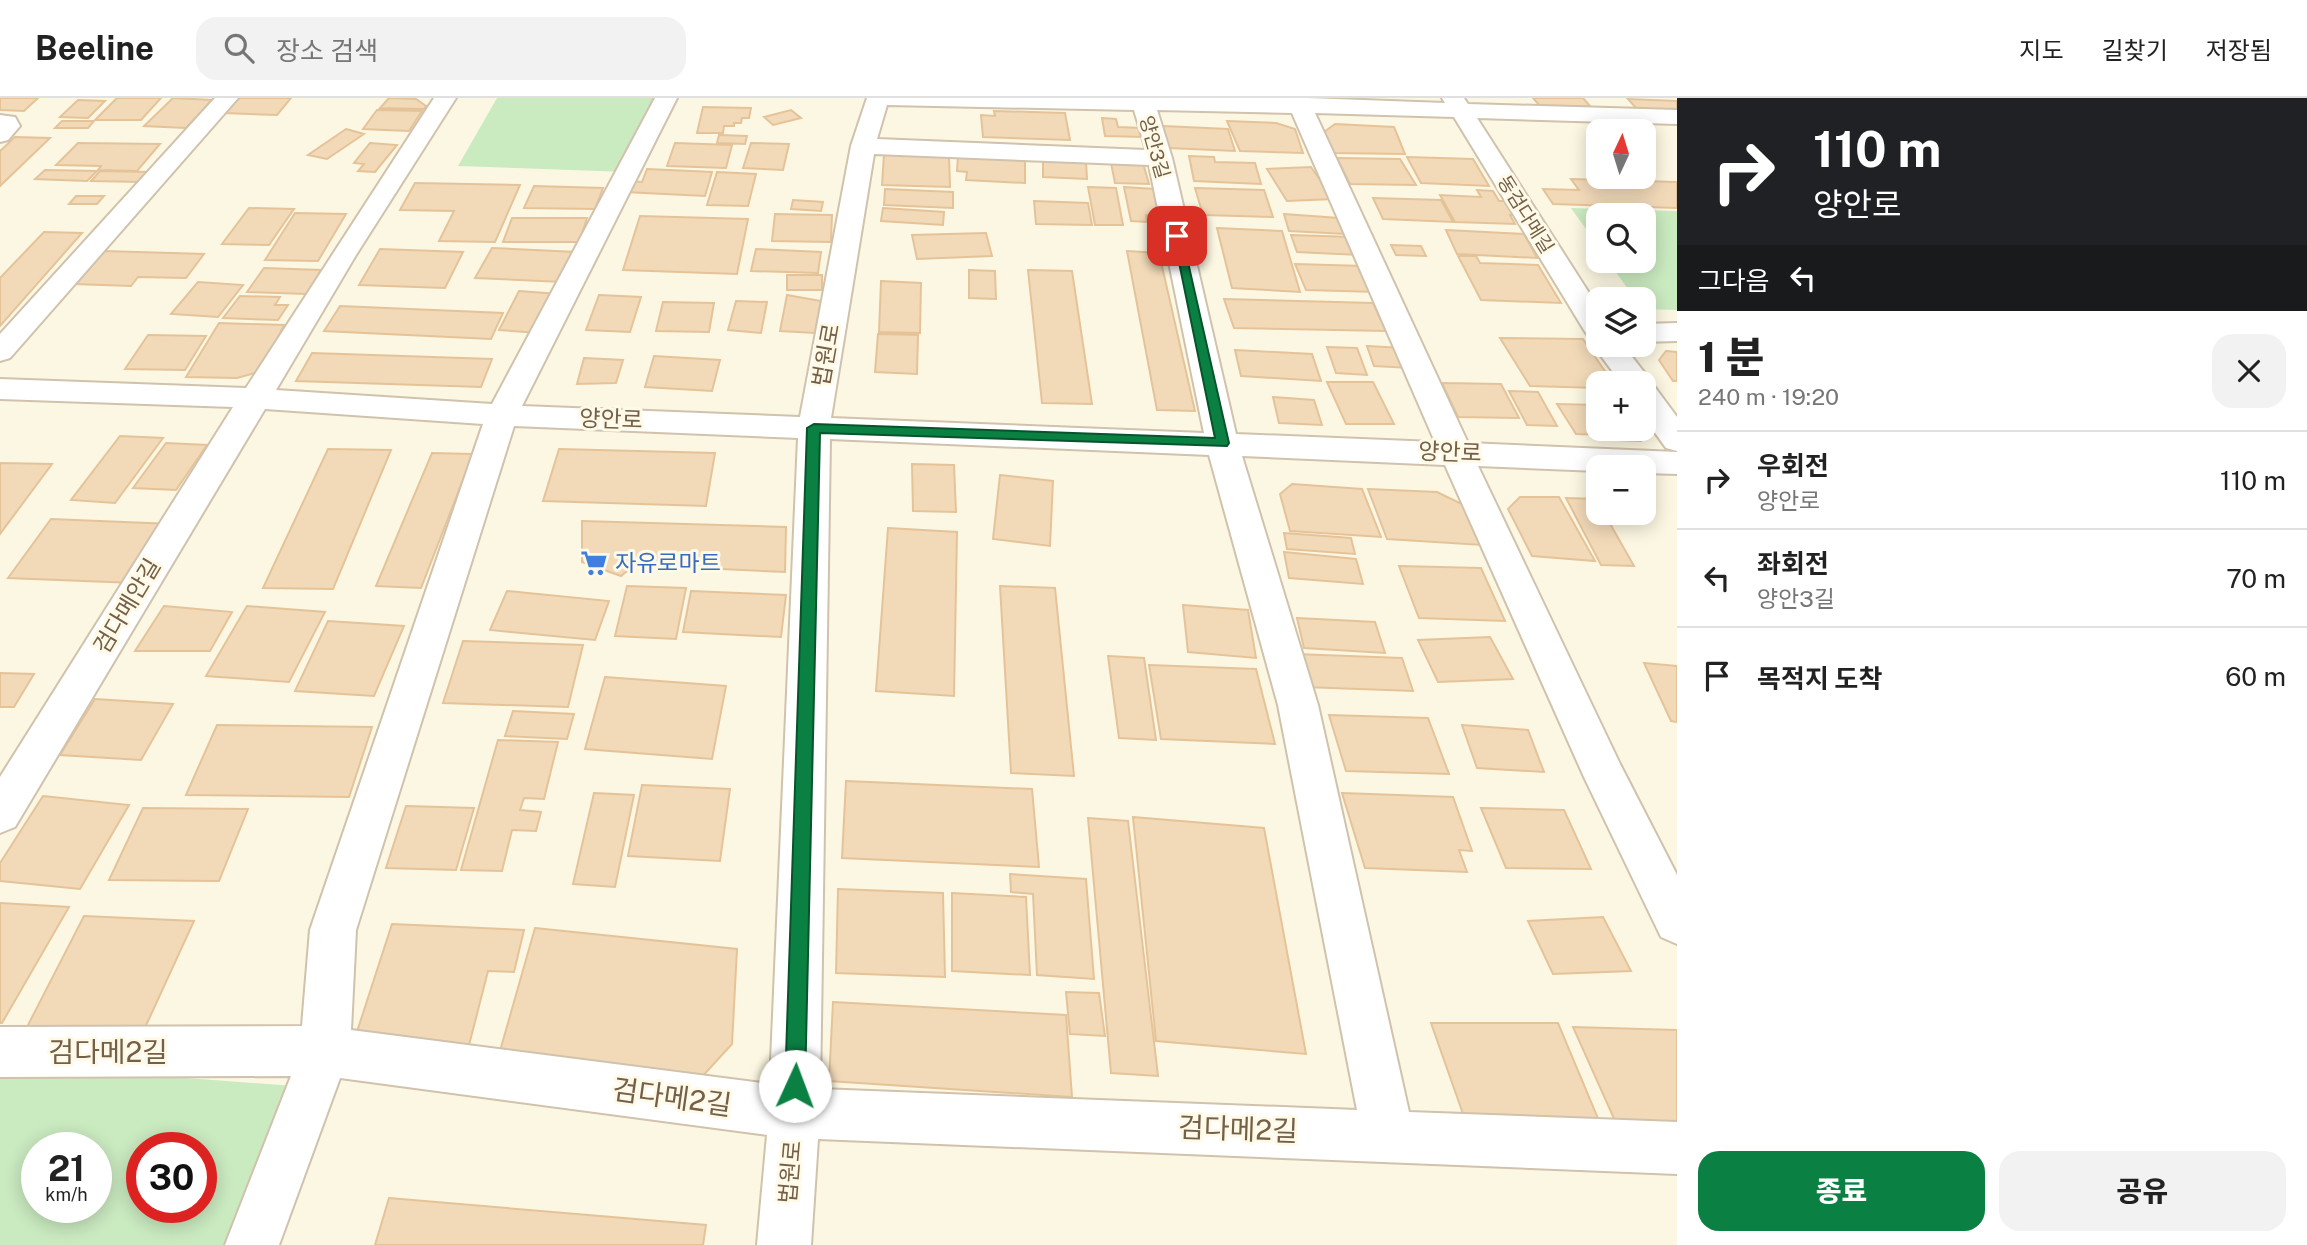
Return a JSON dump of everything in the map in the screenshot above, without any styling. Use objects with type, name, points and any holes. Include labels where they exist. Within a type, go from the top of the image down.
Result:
[{"type":"street","points":[[0,352],[227,98]]},
{"type":"street","name":"검다메안길","points":[[0,814],[254,398],[445,98]]},
{"type":"street","points":[[252,1245],[325,1051],[333,930],[502,415],[666,98]]},
{"type":"street","points":[[879,98],[1458,105],[1677,117]]},
{"type":"street","name":"법원로","points":[[784,1245],[794,1113],[814,428],[863,146],[879,98]]},
{"type":"street","points":[[1611,98],[1627,116]]},
{"type":"street","name":"양안3길","points":[[1142,101],[1160,158],[1222,443]]},
{"type":"street","points":[[1298,102],[1605,777],[1677,922]]},
{"type":"street","name":"동검다메길","points":[[1458,105],[1586,311]]},
{"type":"street","points":[[0,122],[7,122],[8,126],[0,135]]},
{"type":"street","points":[[863,146],[1160,158]]},
{"type":"street","points":[[1656,333],[1677,332]]},
{"type":"street","name":"양안로","points":[[0,389],[254,398],[502,415],[1677,463]]},
{"type":"street","points":[[1656,411],[1677,440]]},
{"type":"street","points":[[1222,443],[1298,705],[1388,1135]]},
{"type":"street","name":"검다메2길","points":[[0,1052],[325,1051],[794,1113],[1388,1135],[1677,1149]]},
{"type":"green space","points":[[497,98],[654,98],[626,172],[458,166]]},
{"type":"green space","points":[[1571,208],[1586,208],[1586,229]]},
{"type":"green space","points":[[1656,210],[1677,211],[1677,310],[1656,309],[1656,287],[1626,287],[1617,273],[1656,273]]},
{"type":"green space","points":[[0,1064],[307,1087],[250,1245],[0,1245]]},
{"type":"building","points":[[0,98],[38,98],[24,111],[0,110]]},
{"type":"building","points":[[117,98],[161,98],[141,120],[95,120]]},
{"type":"building","points":[[173,98],[212,100],[186,128],[144,126]]},
{"type":"building","points":[[238,98],[291,98],[277,115],[224,113]]},
{"type":"building","points":[[389,98],[416,99],[426,106],[424,109],[380,108]]},
{"type":"building","points":[[1533,98],[1583,98],[1590,106],[1540,106]]},
{"type":"building","points":[[1628,99],[1677,101],[1677,116],[1637,109]]},
{"type":"building","points":[[78,100],[105,101],[88,118],[60,117]]},
{"type":"building","points":[[703,107],[751,108],[749,118],[742,118],[741,123],[734,123],[734,126],[724,126],[723,133],[697,133]]},
{"type":"building","points":[[377,110],[422,111],[409,131],[363,129]]},
{"type":"building","points":[[791,110],[801,118],[773,125],[764,117]]},
{"type":"building","points":[[994,111],[1065,113],[1070,140],[983,137],[981,115],[995,116]]},
{"type":"building","points":[[1102,118],[1116,119],[1118,127],[1142,128],[1145,137],[1105,136]]},
{"type":"building","points":[[62,121],[94,121],[88,128],[55,128]]},
{"type":"building","points":[[1227,121],[1276,123],[1295,129],[1303,153],[1240,151]]},
{"type":"building","points":[[1335,124],[1394,127],[1405,154],[1334,153],[1324,132]]},
{"type":"building","points":[[1163,126],[1228,129],[1235,151],[1169,148]]},
{"type":"building","points":[[346,129],[364,134],[327,159],[308,155]]},
{"type":"building","points":[[719,135],[747,136],[745,144],[717,143]]},
{"type":"building","points":[[15,137],[50,138],[0,186],[0,151]]},
{"type":"building","points":[[78,143],[160,144],[137,171],[98,170],[101,166],[56,165]]},
{"type":"building","points":[[370,143],[397,145],[375,172],[358,171],[364,164],[354,163]]},
{"type":"building","points":[[675,143],[732,145],[726,168],[667,166]]},
{"type":"building","points":[[751,143],[789,144],[783,170],[743,168]]},
{"type":"building","points":[[884,154],[949,156],[950,187],[882,185]]},
{"type":"building","points":[[958,156],[1025,159],[1025,183],[966,180],[967,172],[957,171]]},
{"type":"building","points":[[1189,156],[1214,157],[1215,162],[1255,163],[1261,184],[1194,181]]},
{"type":"building","points":[[1407,157],[1473,159],[1489,186],[1421,183]]},
{"type":"building","points":[[1337,158],[1400,159],[1416,185],[1350,184]]},
{"type":"building","points":[[1043,159],[1086,161],[1087,179],[1043,177]]},
{"type":"building","points":[[1111,163],[1143,163],[1149,184],[1115,183]]},
{"type":"building","points":[[1311,167],[1333,199],[1287,201],[1267,169]]},
{"type":"building","points":[[647,169],[712,172],[705,196],[625,192],[630,181],[642,182]]},
{"type":"building","points":[[45,170],[97,171],[87,181],[35,179]]},
{"type":"building","points":[[100,171],[150,172],[142,182],[91,181]]},
{"type":"building","points":[[717,172],[756,174],[748,206],[707,205]]},
{"type":"building","points":[[1571,179],[1586,179],[1586,189],[1656,189],[1656,181],[1677,182],[1677,208],[1656,207],[1656,203],[1553,204],[1543,189],[1579,190]]},
{"type":"building","points":[[415,183],[520,185],[495,242],[439,241],[454,211],[400,210]]},
{"type":"building","points":[[534,186],[603,188],[595,209],[524,208]]},
{"type":"building","points":[[1088,187],[1116,188],[1123,225],[1095,225]]},
{"type":"building","points":[[1124,187],[1155,189],[1161,216],[1146,215],[1147,222],[1131,221]]},
{"type":"building","points":[[1195,188],[1264,190],[1273,217],[1203,215]]},
{"type":"building","points":[[885,189],[953,192],[953,208],[884,205]]},
{"type":"building","points":[[1477,190],[1493,191],[1499,201],[1506,201],[1516,215],[1510,215],[1515,224],[1455,222],[1440,195],[1481,197]]},
{"type":"building","points":[[76,196],[104,196],[97,204],[69,204]]},
{"type":"building","points":[[1373,198],[1441,200],[1453,222],[1383,219]]},
{"type":"building","points":[[793,200],[823,202],[821,211],[791,209]]},
{"type":"building","points":[[1034,201],[1088,203],[1092,225],[1036,224]]},
{"type":"building","points":[[249,208],[294,209],[269,245],[222,244]]},
{"type":"building","points":[[883,208],[944,212],[943,225],[881,221]]},
{"type":"building","points":[[295,213],[346,214],[318,261],[265,260]]},
{"type":"building","points":[[775,214],[832,215],[831,242],[772,241]]},
{"type":"building","points":[[1284,214],[1339,218],[1345,234],[1289,231]]},
{"type":"building","points":[[640,216],[748,219],[737,274],[623,270]]},
{"type":"building","points":[[512,218],[587,218],[579,242],[503,242]]},
{"type":"building","points":[[1217,228],[1282,231],[1300,292],[1232,288]]},
{"type":"building","points":[[1446,230],[1524,234],[1537,258],[1457,254]]},
{"type":"building","points":[[44,232],[82,233],[0,326],[0,278]]},
{"type":"building","points":[[986,233],[992,256],[917,259],[912,235]]},
{"type":"building","points":[[1291,235],[1352,237],[1359,255],[1297,252]]},
{"type":"building","points":[[1391,245],[1421,246],[1426,256],[1396,255]]},
{"type":"building","points":[[492,248],[575,252],[562,282],[475,278]]},
{"type":"building","points":[[380,249],[463,252],[445,288],[359,285]]},
{"type":"building","points":[[756,249],[821,252],[818,273],[751,271]]},
{"type":"building","points":[[103,251],[204,254],[186,278],[138,277],[131,286],[74,284]]},
{"type":"building","points":[[1127,251],[1159,253],[1195,411],[1157,410]]},
{"type":"building","points":[[1458,256],[1476,256],[1480,263],[1538,265],[1561,303],[1481,300]]},
{"type":"building","points":[[1295,264],[1364,266],[1376,292],[1306,290]]},
{"type":"building","points":[[264,268],[321,270],[307,294],[247,292]]},
{"type":"building","points":[[969,270],[995,271],[996,299],[969,298]]},
{"type":"building","points":[[1028,270],[1072,271],[1092,404],[1042,403]]},
{"type":"building","points":[[787,275],[822,275],[822,290],[787,290]]},
{"type":"building","points":[[881,281],[921,283],[920,333],[879,332]]},
{"type":"building","points":[[198,282],[243,285],[218,317],[171,314]]},
{"type":"building","points":[[519,291],[558,294],[539,333],[499,330]]},
{"type":"building","points":[[599,295],[641,297],[630,332],[586,330]]},
{"type":"building","points":[[787,295],[821,301],[815,333],[780,331]]},
{"type":"building","points":[[240,296],[280,297],[275,305],[288,305],[278,320],[223,318]]},
{"type":"building","points":[[1224,299],[1373,303],[1386,331],[1234,328]]},
{"type":"building","points":[[736,301],[767,302],[761,333],[728,330]]},
{"type":"building","points":[[663,302],[714,303],[709,332],[656,331]]},
{"type":"building","points":[[340,306],[503,313],[491,339],[324,331]]},
{"type":"building","points":[[219,323],[284,325],[262,371],[237,378],[186,377]]},
{"type":"building","points":[[878,334],[918,335],[917,374],[875,372]]},
{"type":"building","points":[[148,335],[206,336],[185,370],[125,369]]},
{"type":"building","points":[[1500,338],[1583,339],[1586,343],[1586,357],[1595,357],[1605,371],[1586,371],[1586,388],[1530,386]]},
{"type":"building","points":[[1367,346],[1403,348],[1410,368],[1374,366]]},
{"type":"building","points":[[1327,347],[1357,348],[1367,375],[1336,373]]},
{"type":"building","points":[[1235,350],[1312,354],[1321,381],[1241,376]]},
{"type":"building","points":[[1666,351],[1677,352],[1677,381],[1673,381],[1659,360]]},
{"type":"building","points":[[312,353],[492,359],[481,387],[296,381]]},
{"type":"building","points":[[654,356],[720,360],[712,391],[645,387]]},
{"type":"building","points":[[584,358],[623,360],[616,383],[577,384]]},
{"type":"building","points":[[1327,382],[1373,382],[1394,424],[1346,424]]},
{"type":"building","points":[[1442,383],[1501,384],[1519,418],[1458,417]]},
{"type":"building","points":[[1509,391],[1538,392],[1557,426],[1527,425]]},
{"type":"building","points":[[1273,397],[1314,400],[1322,425],[1279,423]]},
{"type":"building","points":[[1557,404],[1586,405],[1586,434],[1576,434]]},
{"type":"building","points":[[120,436],[163,438],[115,503],[71,500]]},
{"type":"building","points":[[166,443],[207,445],[176,490],[133,488]]},
{"type":"building","points":[[328,449],[391,450],[333,589],[263,588]]},
{"type":"building","points":[[559,449],[715,453],[706,506],[543,501]]},
{"type":"building","points":[[432,453],[473,454],[421,588],[376,586]]},
{"type":"building","points":[[0,463],[52,464],[0,534]]},
{"type":"building","points":[[912,464],[954,465],[956,512],[913,511]]},
{"type":"building","points":[[1000,475],[1053,481],[1050,546],[993,539]]},
{"type":"building","points":[[1292,484],[1362,489],[1381,537],[1290,531],[1280,494]]},
{"type":"building","points":[[1368,489],[1437,492],[1468,507],[1482,545],[1387,539]]},
{"type":"building","points":[[1520,497],[1559,497],[1595,561],[1532,556],[1508,509]]},
{"type":"building","points":[[1566,498],[1586,499],[1586,525],[1611,525],[1634,566],[1601,565]]},
{"type":"building","points":[[51,519],[171,524],[134,583],[8,578]]},
{"type":"building","points":[[582,521],[786,527],[785,572],[634,565],[621,576],[582,562]]},
{"type":"building","points":[[888,528],[957,532],[954,696],[876,691]]},
{"type":"building","points":[[1284,533],[1351,538],[1355,554],[1287,549]]},
{"type":"building","points":[[1284,552],[1356,559],[1363,584],[1289,578]]},
{"type":"building","points":[[1399,566],[1481,568],[1505,621],[1419,618]]},
{"type":"building","points":[[627,586],[686,588],[676,639],[615,636]]},
{"type":"building","points":[[1000,586],[1055,588],[1074,776],[1011,773]]},
{"type":"building","points":[[507,591],[609,601],[595,640],[490,630]]},
{"type":"building","points":[[691,591],[786,595],[781,637],[683,632]]},
{"type":"building","points":[[1183,605],[1248,610],[1256,658],[1188,652]]},
{"type":"building","points":[[164,606],[232,612],[210,651],[135,651]]},
{"type":"building","points":[[247,606],[325,612],[289,682],[206,676]]},
{"type":"building","points":[[1297,618],[1375,622],[1385,653],[1304,648]]},
{"type":"building","points":[[328,621],[404,626],[374,696],[295,691]]},
{"type":"building","points":[[1490,637],[1513,679],[1438,682],[1418,640]]},
{"type":"building","points":[[463,641],[583,645],[568,707],[443,703]]},
{"type":"building","points":[[1295,654],[1402,658],[1413,691],[1304,687]]},
{"type":"building","points":[[1108,656],[1144,658],[1156,740],[1119,738]]},
{"type":"building","points":[[1644,663],[1677,666],[1677,722],[1671,721]]},
{"type":"building","points":[[1149,665],[1256,669],[1275,744],[1161,739]]},
{"type":"building","points":[[0,673],[34,674],[14,707],[0,707]]},
{"type":"building","points":[[605,677],[726,686],[712,759],[585,749]]},
{"type":"building","points":[[95,699],[173,704],[141,760],[60,755]]},
{"type":"building","points":[[513,711],[574,714],[567,739],[505,736]]},
{"type":"building","points":[[1329,715],[1428,718],[1449,774],[1346,771]]},
{"type":"building","points":[[217,725],[372,727],[349,797],[186,795]]},
{"type":"building","points":[[1462,725],[1528,730],[1544,772],[1477,768]]},
{"type":"building","points":[[498,740],[558,742],[544,799],[524,798],[520,810],[541,812],[536,831],[512,830],[502,871],[461,870]]},
{"type":"building","points":[[846,781],[1032,789],[1039,867],[842,858]]},
{"type":"building","points":[[642,785],[730,789],[720,861],[628,856]]},
{"type":"building","points":[[594,793],[634,795],[615,887],[573,884]]},
{"type":"building","points":[[1342,793],[1453,797],[1472,851],[1459,850],[1467,872],[1365,868]]},
{"type":"building","points":[[43,796],[129,805],[80,889],[0,881],[0,863]]},
{"type":"building","points":[[406,806],[474,808],[456,870],[386,868]]},
{"type":"building","points":[[143,808],[248,809],[219,881],[109,880]]},
{"type":"building","points":[[1481,808],[1564,810],[1591,869],[1506,868]]},
{"type":"building","points":[[1133,817],[1264,828],[1306,1054],[1156,1041]]},
{"type":"building","points":[[1088,818],[1128,821],[1158,1076],[1111,1073]]},
{"type":"building","points":[[1010,874],[1086,879],[1094,979],[1037,975],[1033,894],[1011,892]]},
{"type":"building","points":[[838,889],[943,893],[945,977],[836,973]]},
{"type":"building","points":[[952,893],[1026,897],[1030,975],[952,971]]},
{"type":"building","points":[[0,903],[69,907],[2,1023],[0,1023]]},
{"type":"building","points":[[84,916],[194,921],[143,1032],[27,1027]]},
{"type":"building","points":[[1603,917],[1631,971],[1553,974],[1528,921]]},
{"type":"building","points":[[392,924],[524,930],[514,972],[488,971],[467,1053],[352,1047]]},
{"type":"building","points":[[535,928],[737,949],[732,1044],[700,1079],[498,1058]]},
{"type":"building","points":[[1066,992],[1099,993],[1105,1036],[1070,1034]]},
{"type":"building","points":[[833,1002],[1066,1015],[1072,1097],[829,1081]]},
{"type":"building","points":[[1431,1023],[1558,1023],[1602,1128],[1468,1128]]},
{"type":"building","points":[[1573,1027],[1677,1030],[1677,1133],[1620,1132]]},
{"type":"building","points":[[389,1198],[706,1225],[703,1245],[375,1245]]},
{"type":"place","name":"자유로마트","points":[[594,563]]},
{"type":"route","points":[[795,1086],[814,428],[1222,443],[1177,236]]}]
